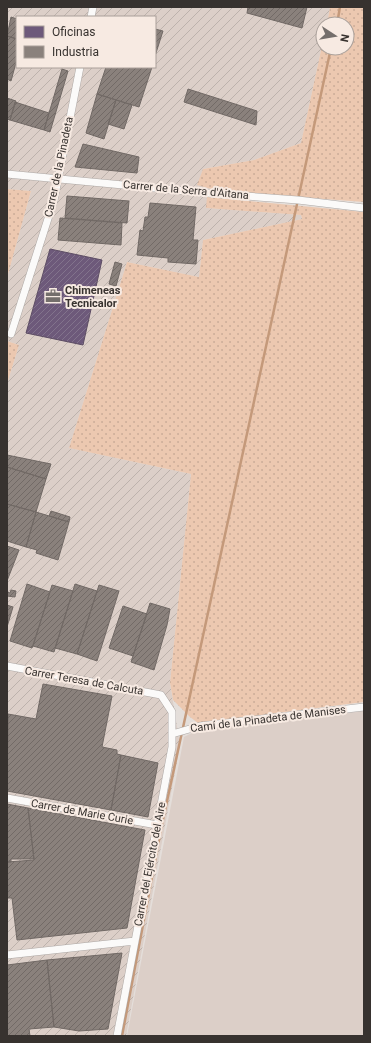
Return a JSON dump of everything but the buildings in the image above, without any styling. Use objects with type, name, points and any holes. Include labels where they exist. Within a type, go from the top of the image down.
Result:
[{"type":"street","name":"Carrer de la Pinadeta","points":[[11,334],[54,200],[57,178],[80,68]]},
{"type":"street","name":"Carrer de la Serra d'Aitana","points":[[7,174],[210,194],[298,200],[364,208]]},
{"type":"street","name":"Carrer Teresa de Calcuta","points":[[7,666],[160,695]]},
{"type":"street","name":"Carrer del Ejército del Aire","points":[[117,1036],[172,747],[172,712],[160,695]]},
{"type":"street","name":"Camí de la Pinadeta de Manises","points":[[172,734],[200,726],[364,707]]},
{"type":"street","name":"Carrer de Marie Curie","points":[[7,798],[157,825]]},
{"type":"street","points":[[7,955],[135,941]]},
{"type":"shaded area","points":[[7,7],[330,7],[328,16],[315,16],[315,56],[320,56],[301,143],[254,160],[203,169],[198,185],[218,191],[207,197],[207,208],[301,215],[302,219],[203,240],[199,277],[127,262],[69,448],[191,474],[170,683],[180,745],[126,1036],[7,1036],[7,384],[19,345],[7,341],[7,278],[31,191],[7,189]]},
{"type":"shaded area","points":[[330,7],[364,7],[364,202],[218,191],[197,185],[203,169],[254,160],[301,143],[320,56],[355,56],[355,16],[328,16]]},
{"type":"shaded area","points":[[7,189],[31,191],[7,278]]},
{"type":"shaded area","points":[[207,197],[364,212],[364,702],[198,723],[190,717],[173,700],[170,683],[191,474],[69,448],[127,262],[199,277],[203,240],[302,219],[301,215],[206,208]]},
{"type":"shaded area","points":[[7,341],[19,345],[7,384]]},
{"type":"shaded area","points":[[364,711],[364,1036],[127,1036],[184,737],[196,731]]},
{"type":"waterway","points":[[338,16],[340,7]]},
{"type":"waterway","points":[[122,1036],[162,824],[329,56]]},
{"type":"place","name":"Chimeneas Tecnicalor","points":[[53,296]]}]
